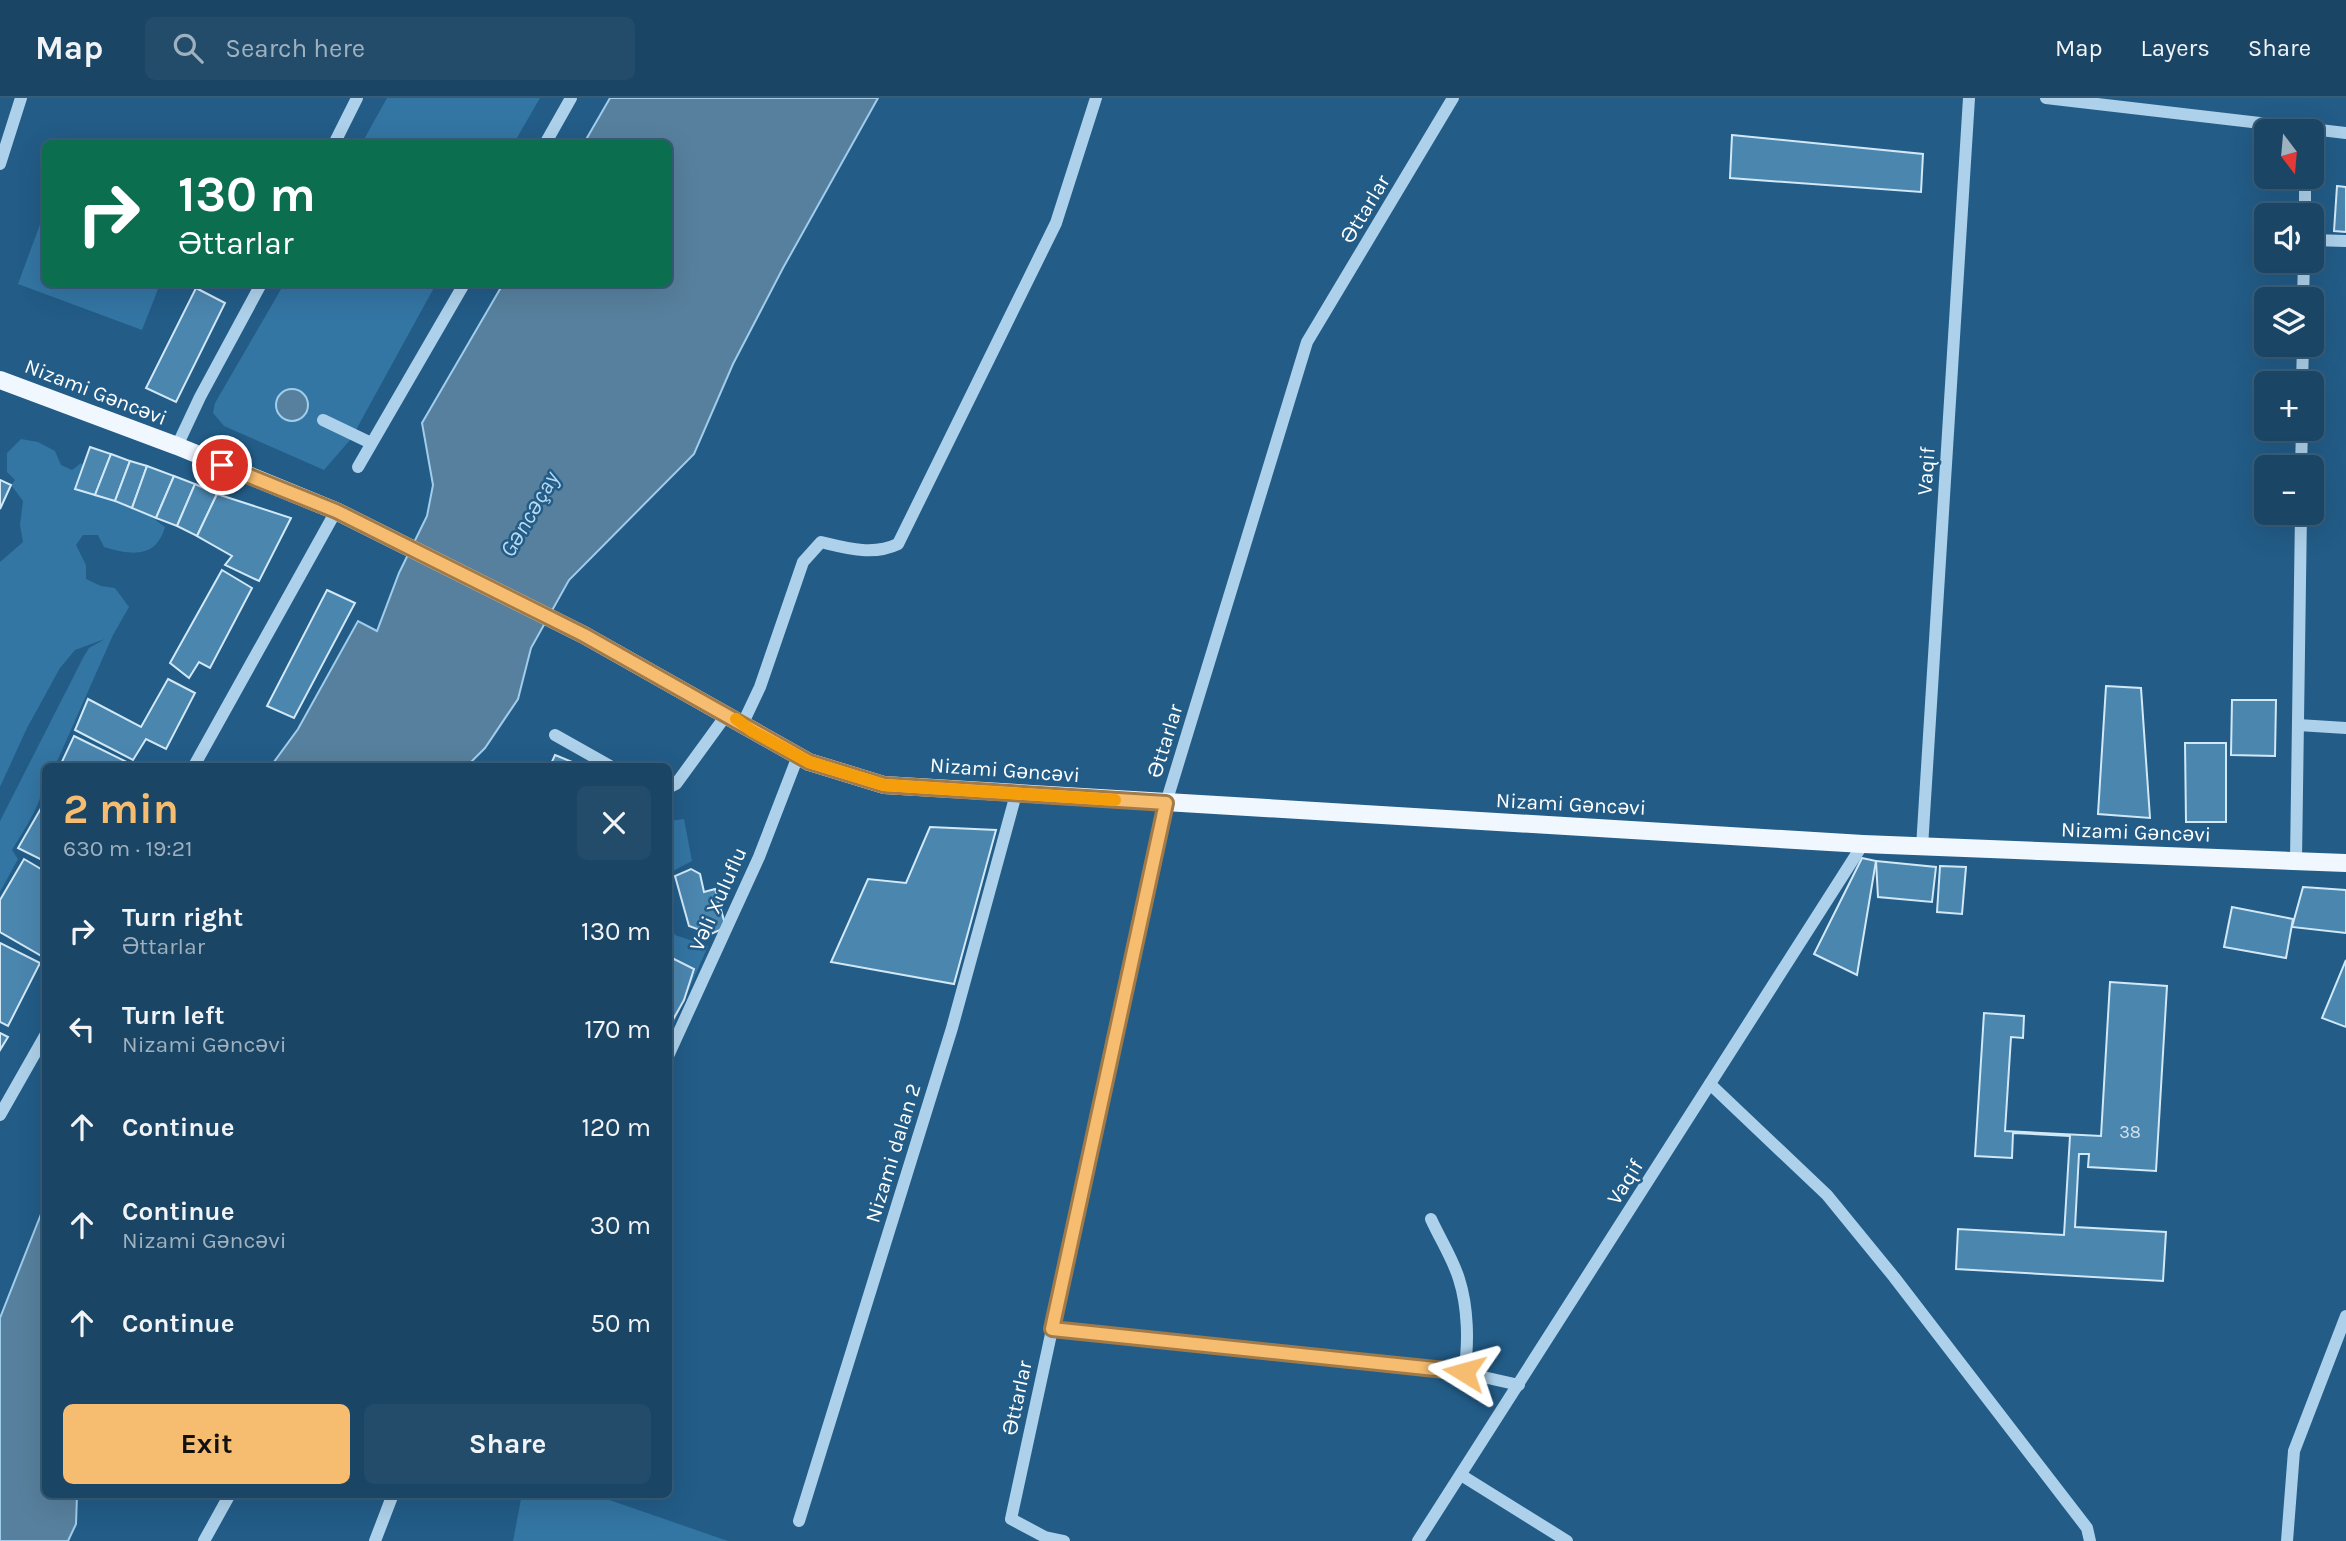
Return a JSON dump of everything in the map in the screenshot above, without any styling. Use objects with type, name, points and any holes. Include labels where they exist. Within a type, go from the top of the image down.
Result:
[{"type":"main road","name":"Nizami Gəncəvi","points":[[0,380],[177,446],[336,511],[584,635],[809,762],[884,785],[1863,844],[2346,863]]},
{"type":"street","points":[[1,156],[21,98]]},
{"type":"street","points":[[336,140],[357,98]]},
{"type":"street","points":[[547,140],[571,98]]},
{"type":"street","points":[[743,723],[760,687],[803,562],[821,542],[853,550],[886,550],[898,544],[1056,223],[1096,98]]},
{"type":"street","name":"Əttarlar","points":[[1064,1541],[1045,1537],[1010,1519],[1166,803],[1307,342],[1453,98]]},
{"type":"street","name":"Vaqif","points":[[1922,847],[1969,98]]},
{"type":"street","points":[[2046,98],[2254,124]]},
{"type":"street","points":[[2324,131],[2346,133]]},
{"type":"street","points":[[2324,240],[2346,241]]},
{"type":"street","points":[[177,446],[200,397],[259,287]]},
{"type":"street","points":[[358,467],[462,287]]},
{"type":"street","points":[[323,420],[371,443]]},
{"type":"street","points":[[196,763],[336,511]]},
{"type":"street","points":[[2296,860],[2301,525]]},
{"type":"street","points":[[672,786],[727,714]]},
{"type":"street","points":[[2298,725],[2346,728]]},
{"type":"street","points":[[555,735],[605,763]]},
{"type":"street","name":"Vəli Xuluflu","points":[[672,1047],[759,857],[798,756]]},
{"type":"street","name":"Nizami dalan 2","points":[[799,1521],[952,1028],[1016,794]]},
{"type":"street","name":"Vaqif","points":[[1418,1541],[1863,844]]},
{"type":"street","points":[[0,1115],[42,1041]]},
{"type":"street","points":[[1710,1084],[1827,1195],[1894,1277],[2087,1528],[2090,1541]]},
{"type":"street","points":[[1431,1219],[1458,1276],[1464,1297],[1464,1372]]},
{"type":"street","points":[[2287,1541],[2294,1451],[2346,1316]]},
{"type":"street","points":[[1052,1329],[1464,1372],[1519,1385]]},
{"type":"street","points":[[1461,1475],[1567,1541]]},
{"type":"street","points":[[204,1541],[228,1498]]},
{"type":"street","points":[[374,1541],[391,1498]]},
{"type":"shaded area","points":[[387,98],[540,98],[516,140],[364,140]]},
{"type":"shaded area","points":[[42,219],[42,287],[159,287],[142,330],[18,284]]},
{"type":"shaded area","points":[[282,287],[434,287],[351,439],[324,470],[224,426],[213,413],[215,403]]},
{"type":"shaded area","points":[[21,439],[38,442],[55,451],[61,465],[72,470],[81,463],[165,527],[155,545],[141,552],[124,552],[104,547],[98,535],[83,535],[76,545],[86,565],[86,579],[101,586],[115,588],[129,607],[113,635],[56,763],[42,763],[42,792],[12,850],[18,859],[0,892],[0,821],[84,656],[89,648],[105,639],[75,650],[60,668],[27,728],[0,787],[0,562],[23,542],[20,525],[23,501],[11,485],[15,480],[7,472],[7,453]]},
{"type":"shaded area","points":[[684,819],[692,861],[672,871],[672,821]]},
{"type":"shaded area","points":[[672,927],[675,935],[708,946],[672,1028]]},
{"type":"shaded area","points":[[521,1498],[604,1498],[728,1541],[513,1541]]},
{"type":"water","name":"Gəncəçay","points":[[610,98],[878,98],[733,364],[694,454],[569,580],[531,648],[518,699],[485,748],[470,763],[273,763],[298,729],[358,621],[377,631],[399,573],[427,516],[433,485],[422,423],[501,287],[672,287],[672,140],[586,140]]},
{"type":"water","points":[[292,389],[303,394],[308,405],[303,416],[292,421],[281,416],[276,405],[281,394]]},
{"type":"water","points":[[42,1212],[42,1498],[77,1498],[76,1524],[68,1541],[0,1541],[0,1318]]},
{"type":"building","points":[[1732,135],[1923,154],[1921,192],[1730,178]]},
{"type":"building","points":[[2337,186],[2346,187],[2346,232],[2334,231]]},
{"type":"building","points":[[196,288],[225,303],[176,402],[146,388]]},
{"type":"building","points":[[90,447],[111,454],[95,495],[75,489]]},
{"type":"building","points":[[111,454],[130,461],[115,501],[95,495]]},
{"type":"building","points":[[130,461],[147,466],[132,508],[115,501]]},
{"type":"building","points":[[147,466],[174,476],[156,518],[132,508]]},
{"type":"building","points":[[174,476],[195,484],[177,526],[156,518]]},
{"type":"building","points":[[0,480],[11,485],[0,509]]},
{"type":"building","points":[[195,484],[217,494],[197,536],[177,526]]},
{"type":"building","points":[[217,494],[291,518],[259,581],[225,565],[232,556],[197,536]]},
{"type":"building","points":[[222,570],[252,588],[210,668],[199,662],[189,678],[170,663]]},
{"type":"building","points":[[327,590],[355,603],[294,718],[267,706]]},
{"type":"building","points":[[168,679],[195,693],[166,749],[146,739],[133,760],[75,730],[88,699],[141,727]]},
{"type":"building","points":[[2106,686],[2141,688],[2150,818],[2098,814]]},
{"type":"building","points":[[2232,700],[2276,700],[2275,756],[2231,755]]},
{"type":"building","points":[[74,736],[127,762],[126,763],[61,763]]},
{"type":"building","points":[[2185,743],[2226,743],[2226,822],[2186,822]]},
{"type":"building","points":[[555,755],[575,763],[551,763]]},
{"type":"building","points":[[42,806],[42,860],[18,848]]},
{"type":"building","points":[[930,827],[996,830],[954,984],[831,962],[868,879],[906,883]]},
{"type":"building","points":[[1862,858],[1876,861],[1857,975],[1814,954]]},
{"type":"building","points":[[24,859],[42,870],[42,956],[0,932],[0,900]]},
{"type":"building","points":[[1876,861],[1936,867],[1932,902],[1878,897]]},
{"type":"building","points":[[1940,866],[1966,867],[1962,914],[1937,912]]},
{"type":"building","points":[[691,869],[700,874],[704,892],[715,889],[725,924],[711,934],[689,926],[675,876]]},
{"type":"building","points":[[2303,887],[2346,890],[2346,933],[2292,927]]},
{"type":"building","points":[[2232,907],[2293,919],[2286,958],[2224,947]]},
{"type":"building","points":[[0,943],[40,963],[8,1026],[0,1022]]},
{"type":"building","points":[[672,958],[694,969],[684,1000],[672,1021]]},
{"type":"building","points":[[2346,960],[2346,1027],[2322,1018]]},
{"type":"building","points":[[2110,982],[2167,986],[2156,1171],[2088,1167],[2089,1154],[2079,1154],[2075,1227],[2166,1232],[2163,1281],[1956,1269],[1958,1229],[2064,1235],[2070,1136],[2013,1133],[2012,1158],[1975,1156],[1984,1013],[2024,1016],[2023,1038],[2011,1037],[2005,1131],[2101,1136]]},
{"type":"building","points":[[0,1033],[8,1037],[0,1050]]},
{"type":"slow traffic","points":[[736,719],[752,731],[809,762],[884,785],[1115,800]]},
{"type":"route","points":[[222,465],[336,511],[584,635],[809,762],[884,785],[1166,803],[1052,1329],[1464,1372]]}]
